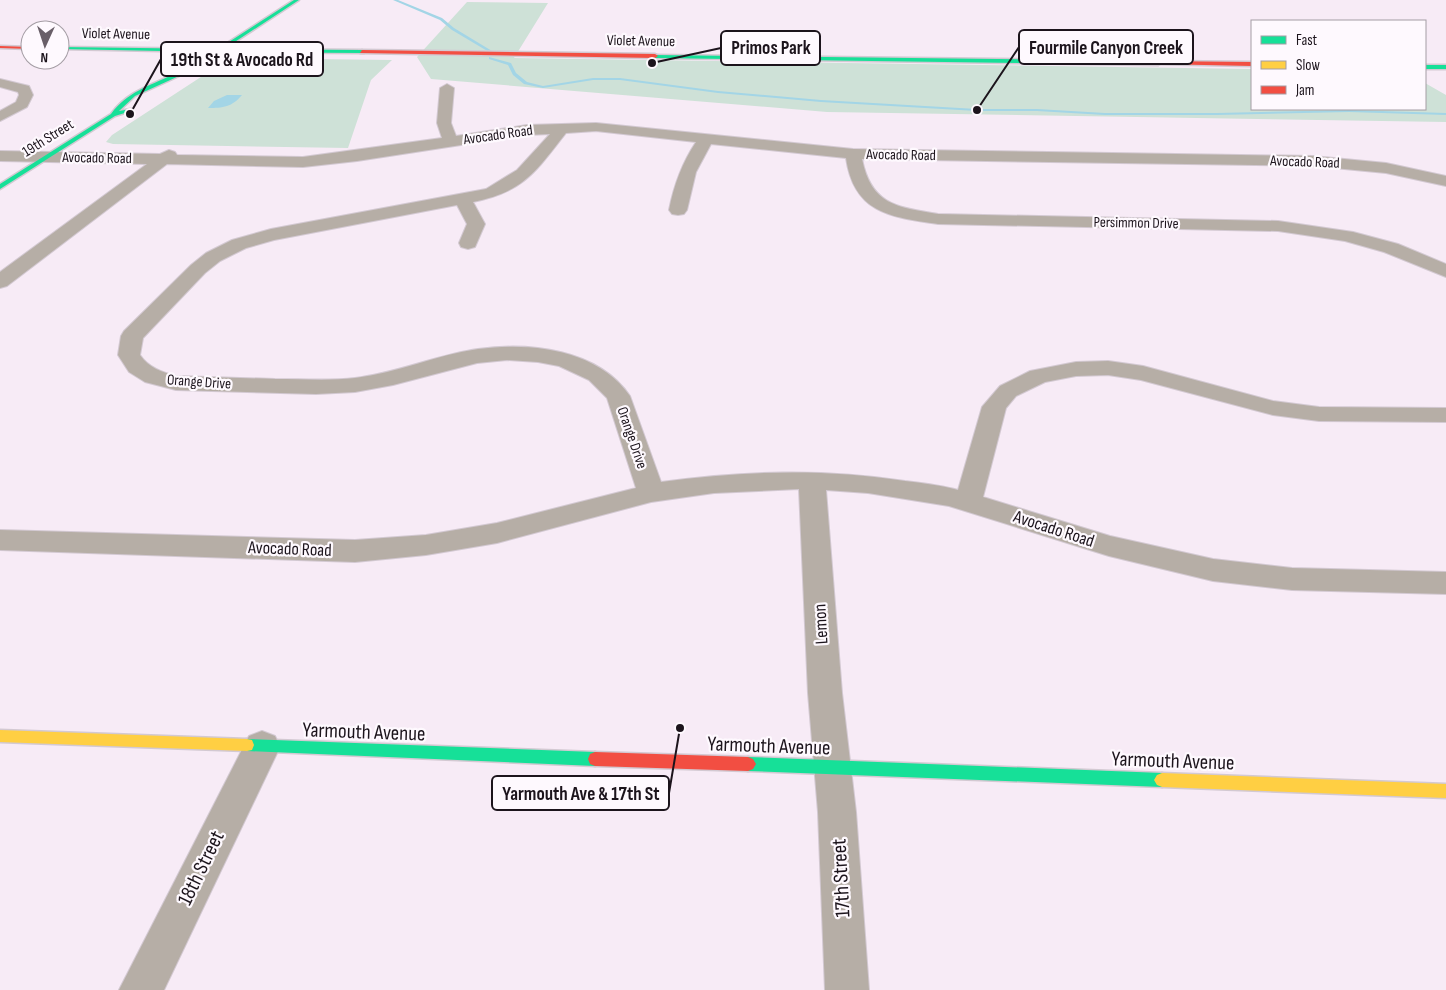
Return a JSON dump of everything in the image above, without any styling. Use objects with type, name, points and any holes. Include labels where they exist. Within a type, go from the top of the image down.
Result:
[{"type":"street","name":"19th Street","points":[[0,187],[113,115],[133,109],[168,86],[175,76],[297,0]]},
{"type":"street","points":[[0,47],[20,48]]},
{"type":"street","name":"Violet Avenue","points":[[70,48],[1251,64]]},
{"type":"street","points":[[1426,67],[1446,67]]},
{"type":"street","points":[[0,83],[31,88],[22,104],[0,117]]},
{"type":"street","points":[[447,88],[444,123],[451,142]]},
{"type":"street","name":"Avocado Road","points":[[0,146],[62,147],[290,162],[357,156],[527,130],[563,127],[606,127],[852,154],[1313,161],[1386,168],[1446,180]]},
{"type":"street","name":"Orange Drive","points":[[563,127],[518,179],[491,193],[271,235],[240,244],[212,257],[198,268],[132,336],[129,355],[137,367],[153,377],[176,383],[316,387],[393,378],[476,356],[507,353],[538,355],[566,361],[597,375],[618,396],[651,493]]},
{"type":"street","points":[[678,210],[683,179],[697,151],[707,138]]},
{"type":"street","name":"Persimmon Drive","points":[[852,154],[860,184],[866,194],[894,210],[915,216],[938,219],[1278,226],[1346,236],[1391,248],[1446,271]]},
{"type":"street","name":"Avocado Road","points":[[0,156],[170,155]]},
{"type":"street","name":"Avocado Road","points":[[0,282],[170,155]]},
{"type":"street","points":[[463,199],[476,224],[468,243]]},
{"type":"street","points":[[968,501],[994,407],[1008,391],[1038,376],[1076,369],[1108,368],[1143,372],[1227,397],[1273,408],[1309,412],[1446,415]]},
{"type":"street","name":"Avocado Road","points":[[0,540],[355,550],[426,546],[580,521],[651,493],[714,484],[812,480],[868,484],[968,501],[1109,546],[1213,570],[1292,579],[1446,584]]},
{"type":"street","name":"Lemon","points":[[812,480],[825,693],[833,767]]},
{"type":"street","name":"Yarmouth Avenue","points":[[0,736],[833,767],[1443,796]]},
{"type":"street","name":"18th Street","points":[[141,990],[262,747]]},
{"type":"street","name":"17th Street","points":[[833,767],[839,838],[847,990]]},
{"type":"green space","points":[[467,2],[548,3],[514,58],[1251,69],[1251,110],[1426,110],[1426,84],[1446,95],[1446,122],[827,112],[431,79],[417,57]]},
{"type":"green space","points":[[230,58],[392,60],[371,80],[348,148],[113,144],[106,142],[112,135]]},
{"type":"water","points":[[227,95],[242,95],[235,102],[227,106],[208,108],[214,101]]},
{"type":"waterway","points":[[395,0],[441,19],[453,29],[490,51]]},
{"type":"waterway","points":[[490,58],[510,64],[514,74],[526,83],[543,87],[593,79],[620,79],[718,92],[821,101],[977,110],[1037,110],[1105,114],[1349,111],[1446,114]]},
{"type":"traffic: fast","points":[[113,115],[133,95],[177,75],[297,0]]},
{"type":"traffic: fast","points":[[70,48],[362,52]]},
{"type":"traffic: fast","points":[[655,56],[1158,63]]},
{"type":"traffic: fast","points":[[1426,67],[1446,67]]},
{"type":"traffic: fast","points":[[0,187],[113,115],[129,110]]},
{"type":"traffic: fast","points":[[247,745],[595,759]]},
{"type":"traffic: fast","points":[[748,764],[1162,780]]},
{"type":"traffic: slow","points":[[0,736],[247,745]]},
{"type":"traffic: slow","points":[[1162,780],[1446,791]]},
{"type":"traffic: jam","points":[[0,47],[20,48]]},
{"type":"traffic: jam","points":[[362,52],[655,56]]},
{"type":"traffic: jam","points":[[1158,63],[1251,64]]},
{"type":"traffic: jam","points":[[595,759],[748,764]]},
{"type":"place","name":"Primos Park","points":[[652,63]]},
{"type":"place","name":"Fourmile Canyon Creek","points":[[977,110]]},
{"type":"place","name":"19th St & Avocado Rd","points":[[130,114]]},
{"type":"place","name":"Yarmouth Ave & 17th St","points":[[680,728]]}]
